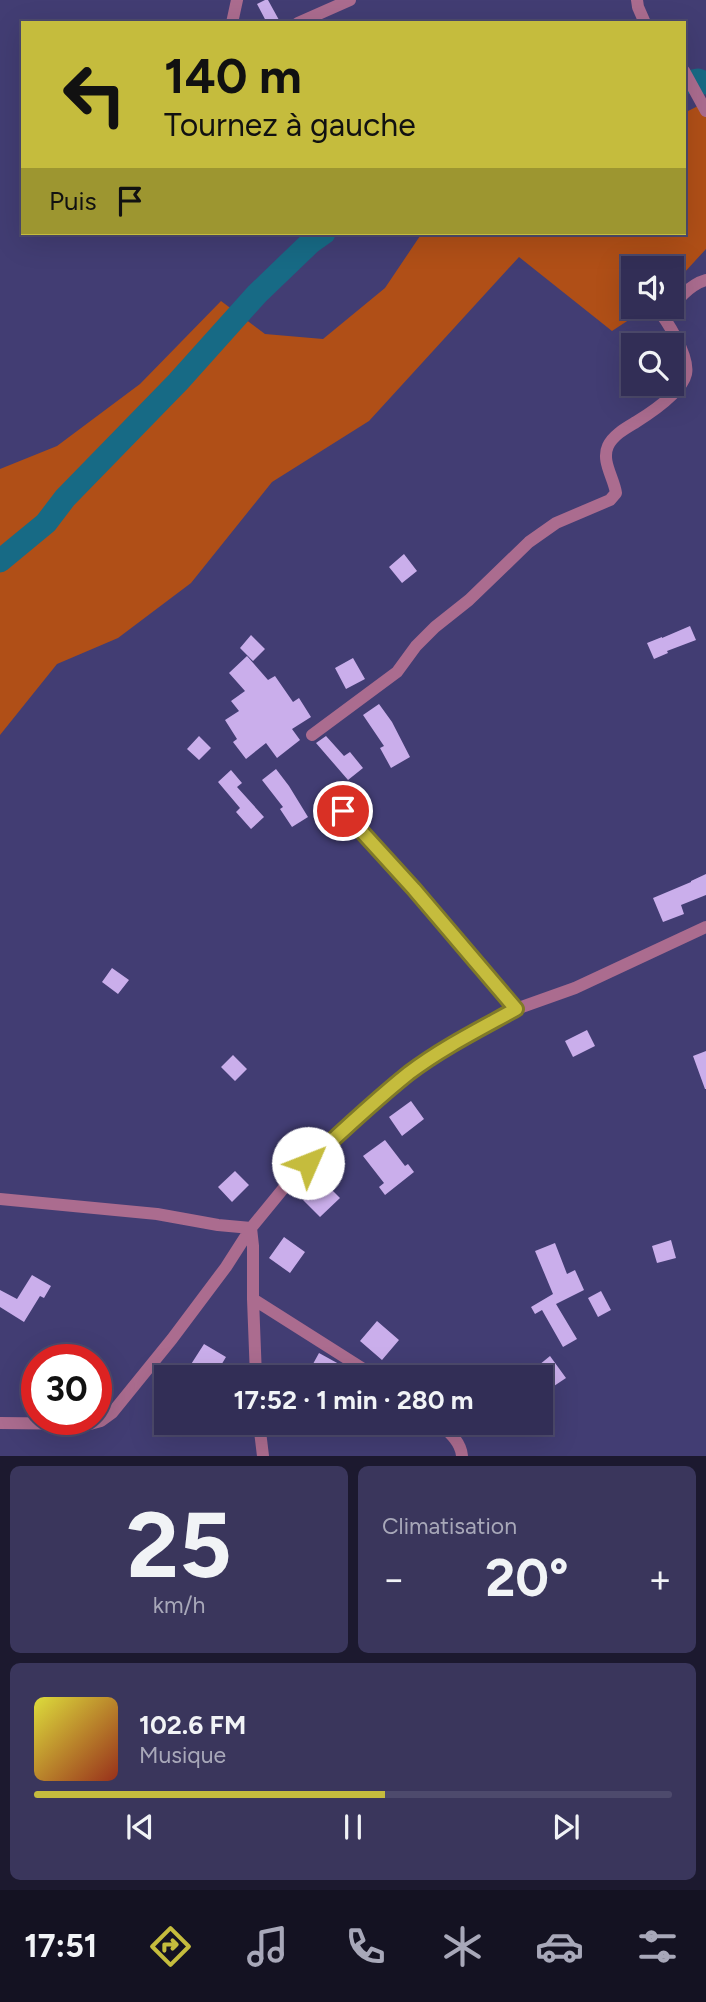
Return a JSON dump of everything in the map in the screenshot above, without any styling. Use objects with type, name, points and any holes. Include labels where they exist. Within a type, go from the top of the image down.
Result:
[{"type":"street","points":[[232,21],[237,0]]},
{"type":"street","points":[[303,21],[350,0]]},
{"type":"street","points":[[637,0],[644,21]]},
{"type":"street","points":[[686,75],[706,111]]},
{"type":"street","points":[[684,294],[706,280]]},
{"type":"street","points":[[312,735],[397,672],[415,646],[469,600],[529,542],[556,523],[610,500],[616,493],[615,481],[606,461],[607,447],[615,436],[653,412],[681,386],[687,372],[683,353],[665,319]]},
{"type":"street","points":[[343,811],[414,889],[516,1009]]},
{"type":"street","points":[[0,1423],[90,1424],[101,1421],[112,1413],[172,1339],[226,1267],[251,1227],[292,1178],[355,1119],[411,1072],[516,1009],[575,988],[706,927]]},
{"type":"street","points":[[0,1199],[157,1214],[218,1225],[251,1227]]},
{"type":"street","points":[[251,1227],[256,1365]]},
{"type":"street","points":[[253,1299],[357,1365]]},
{"type":"street","points":[[260,1435],[263,1456]]},
{"type":"street","points":[[451,1435],[461,1449],[462,1456]]},
{"type":"shaded area","points":[[706,102],[706,249],[684,273],[684,256],[621,256],[621,319],[630,319],[612,331],[519,257],[369,421],[272,482],[191,583],[118,638],[57,664],[0,735],[0,469],[57,446],[140,384],[221,301],[265,334],[323,339],[385,288],[421,235],[686,235],[686,112]]},
{"type":"building","points":[[268,0],[279,20],[266,21],[257,4]]},
{"type":"building","points":[[404,554],[417,571],[402,583],[389,567]]},
{"type":"building","points":[[690,626],[696,640],[654,659],[647,643]]},
{"type":"building","points":[[251,635],[265,649],[253,661],[240,648]]},
{"type":"building","points":[[247,656],[268,680],[275,676],[293,702],[299,698],[311,717],[292,729],[300,740],[277,758],[266,743],[246,759],[233,742],[237,739],[225,720],[239,711],[231,701],[245,691],[229,673]]},
{"type":"building","points":[[353,658],[365,679],[346,689],[335,668]]},
{"type":"building","points":[[379,704],[392,722],[410,757],[391,768],[380,748],[384,746],[363,715]]},
{"type":"building","points":[[199,736],[211,748],[199,760],[187,749]]},
{"type":"building","points":[[326,736],[344,756],[350,752],[363,768],[348,780],[316,743]]},
{"type":"building","points":[[276,769],[308,817],[292,827],[280,809],[283,807],[262,780]]},
{"type":"building","points":[[231,770],[242,783],[237,787],[264,817],[251,829],[236,812],[240,808],[218,782]]},
{"type":"building","points":[[706,874],[706,895],[681,905],[684,914],[663,922],[653,898]]},
{"type":"building","points":[[112,968],[129,980],[118,994],[102,982]]},
{"type":"building","points":[[587,1030],[595,1046],[573,1057],[565,1041]]},
{"type":"building","points":[[706,1051],[706,1089],[705,1089],[693,1056]]},
{"type":"building","points":[[233,1055],[247,1069],[235,1081],[221,1067]]},
{"type":"building","points":[[411,1101],[424,1119],[402,1136],[389,1117]]},
{"type":"building","points":[[385,1140],[405,1166],[408,1164],[414,1172],[385,1195],[379,1187],[384,1183],[363,1156]]},
{"type":"building","points":[[235,1171],[249,1185],[232,1202],[218,1187]]},
{"type":"building","points":[[323,1181],[340,1198],[320,1217],[303,1200]]},
{"type":"building","points":[[284,1237],[305,1252],[290,1273],[269,1258]]},
{"type":"building","points":[[671,1240],[676,1258],[657,1263],[652,1246]]},
{"type":"building","points":[[555,1243],[567,1274],[575,1270],[584,1290],[556,1304],[577,1339],[563,1347],[542,1310],[535,1314],[531,1307],[553,1294],[535,1251]]},
{"type":"building","points":[[32,1275],[51,1286],[44,1298],[40,1296],[24,1322],[0,1307],[0,1290],[17,1299]]},
{"type":"building","points":[[601,1291],[611,1310],[598,1317],[588,1298]]},
{"type":"building","points":[[377,1321],[399,1340],[382,1360],[360,1341]]},
{"type":"building","points":[[204,1344],[226,1357],[221,1365],[191,1365]]},
{"type":"building","points":[[319,1353],[339,1364],[338,1365],[312,1365]]},
{"type":"building","points":[[550,1356],[566,1378],[554,1386],[553,1365],[539,1365]]},
{"type":"waterway","points":[[686,83],[698,80],[706,83]]},
{"type":"waterway","points":[[0,561],[46,523],[65,498],[178,382],[257,294],[321,235]]},
{"type":"route","points":[[308,1163],[411,1072],[516,1009],[414,889],[343,811]]}]
